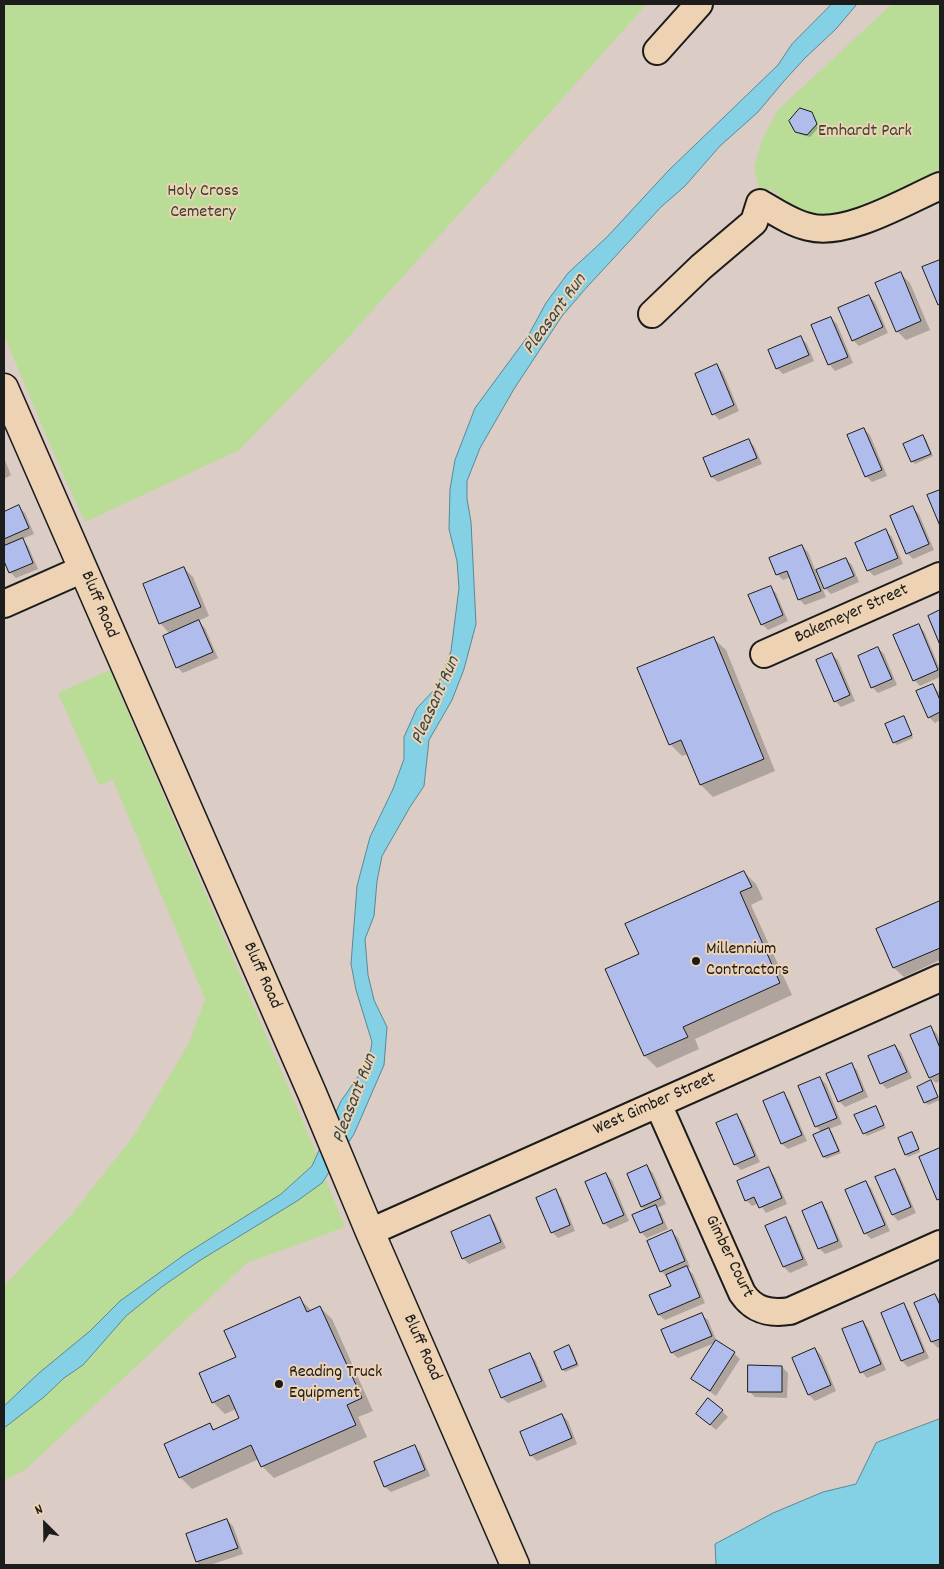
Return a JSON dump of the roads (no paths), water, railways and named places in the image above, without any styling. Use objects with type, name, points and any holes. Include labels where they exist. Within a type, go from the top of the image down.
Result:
[{"type":"main road","name":"Bluff Road","points":[[4,388],[312,1093],[370,1232],[515,1565]]},
{"type":"street","points":[[657,51],[699,4]]},
{"type":"street","points":[[652,314],[701,267],[754,222],[760,203],[794,222],[811,228],[839,228],[879,214],[940,186]]},
{"type":"street","points":[[4,604],[83,569]]},
{"type":"street","name":"Bakemeyer Street","points":[[764,654],[940,576]]},
{"type":"street","name":"West Gimber Street","points":[[370,1232],[940,978]]},
{"type":"street","name":"Gimber Court","points":[[658,1104],[742,1293],[755,1307],[766,1312],[790,1311],[940,1244]]},
{"type":"water","name":"Pleasant Run","points":[[832,4],[857,4],[836,29],[805,58],[758,112],[720,146],[685,186],[661,207],[562,316],[514,389],[480,448],[467,481],[476,624],[464,669],[452,700],[429,740],[424,786],[382,856],[377,881],[374,916],[365,939],[368,975],[374,1000],[387,1027],[384,1065],[354,1134],[322,1183],[297,1201],[199,1261],[163,1286],[126,1316],[83,1365],[64,1378],[44,1397],[4,1428],[4,1406],[39,1373],[90,1331],[120,1301],[184,1255],[281,1194],[312,1166],[341,1101],[369,1061],[372,1042],[356,990],[351,964],[357,886],[370,837],[393,789],[404,759],[404,737],[417,708],[437,687],[451,651],[459,588],[457,561],[449,529],[450,489],[455,460],[475,408],[528,336],[546,303],[568,273],[607,237],[669,170],[778,65],[792,44]]},
{"type":"water","points":[[940,1419],[940,1565],[716,1565],[715,1544],[773,1513],[823,1492],[856,1484],[876,1443]]},
{"type":"place","name":"Millennium Contractors","points":[[696,961]]},
{"type":"place","name":"Reading Truck Equipment","points":[[279,1384]]},
{"type":"park label","name":"Emhardt Park","points":[[865,133]]},
{"type":"park label","name":"Holy Cross Cemetery","points":[[203,203]]}]
